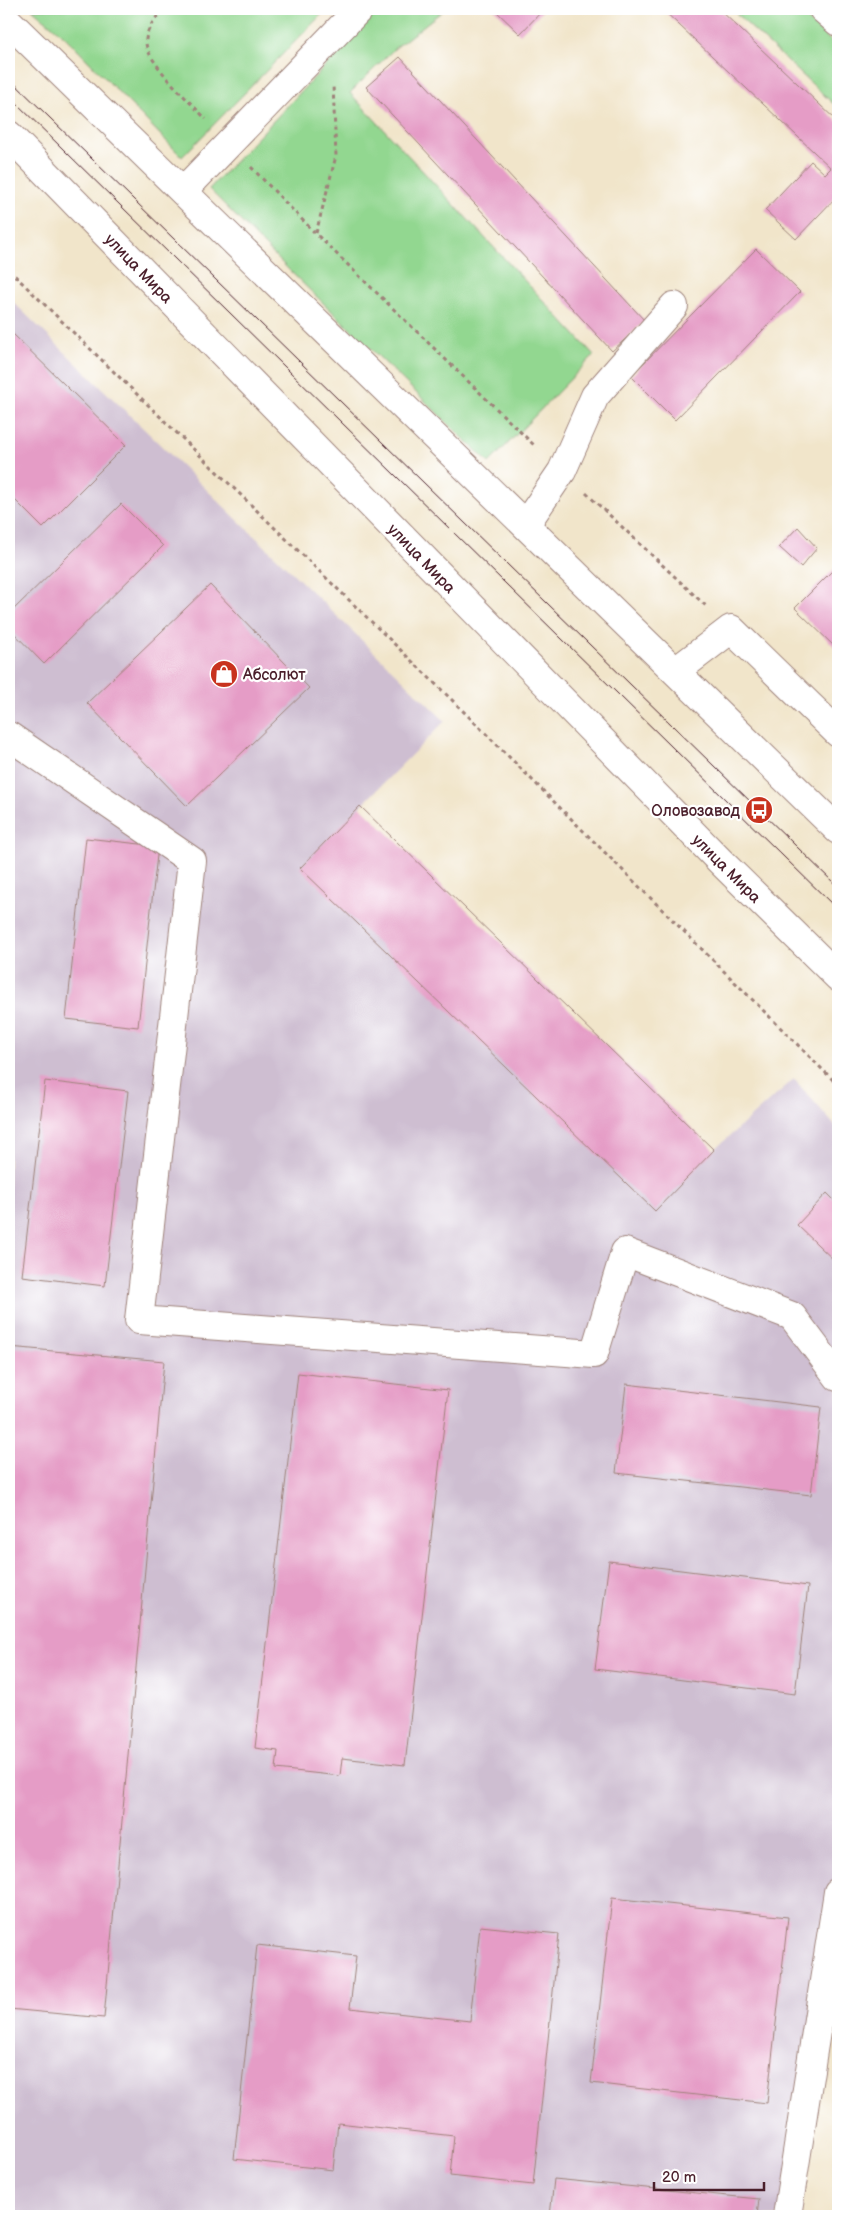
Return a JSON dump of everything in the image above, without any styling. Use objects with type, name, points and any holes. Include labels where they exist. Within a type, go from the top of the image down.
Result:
[{"type":"main road","points":[[183,191],[359,9]]},
{"type":"main road","points":[[823,9],[838,22]]},
{"type":"main road","points":[[9,22],[676,670],[838,830]]},
{"type":"main road","name":"улица Мира","points":[[9,135],[721,862],[838,977]]},
{"type":"main road","points":[[526,524],[562,471],[595,396],[674,306]]},
{"type":"main road","points":[[676,670],[730,629],[838,733]]},
{"type":"main road","points":[[9,736],[192,861],[139,1320],[594,1354],[625,1252],[792,1316],[838,1377]]},
{"type":"main road","points":[[787,2216],[838,1892]]},
{"type":"path","points":[[163,9],[150,26],[146,43],[152,61],[316,234],[562,471],[730,629]]},
{"type":"path","points":[[316,234],[336,156],[330,39]]},
{"type":"path","points":[[9,270],[458,706],[838,1085]]},
{"type":"shaded area","points":[[9,298],[445,721],[360,807],[714,1150],[794,1079],[838,1129],[838,1942],[791,2216],[9,2216]]},
{"type":"green space","points":[[32,9],[327,9],[182,157],[64,36]]},
{"type":"green space","points":[[379,9],[445,9],[394,49],[350,93],[594,355],[489,463],[290,271],[209,189]]},
{"type":"green space","points":[[731,9],[795,9],[838,47],[838,108]]},
{"type":"building","points":[[494,9],[544,9],[520,34]]},
{"type":"building","points":[[662,9],[719,9],[838,122],[838,195],[796,239],[765,210],[811,161],[825,174],[831,168]]},
{"type":"building","points":[[400,57],[645,321],[612,351],[366,87]]},
{"type":"building","points":[[756,249],[800,292],[675,420],[631,376]]},
{"type":"building","points":[[9,330],[126,445],[43,528],[9,494]]},
{"type":"building","points":[[121,504],[163,546],[44,664],[9,628],[9,614]]},
{"type":"building","points":[[798,527],[817,548],[801,567],[779,547]]},
{"type":"building","points":[[838,565],[838,650],[795,608]]},
{"type":"building","points":[[210,585],[309,688],[187,806],[87,703]]},
{"type":"building","points":[[360,806],[714,1150],[655,1211],[300,868]]},
{"type":"building","points":[[86,838],[158,846],[138,1027],[66,1019]]},
{"type":"building","points":[[45,1081],[128,1091],[105,1286],[22,1276]]},
{"type":"building","points":[[827,1193],[838,1204],[838,1264],[797,1225]]},
{"type":"building","points":[[9,1347],[164,1361],[104,2018],[9,2009]]},
{"type":"building","points":[[298,1373],[448,1390],[405,1765],[342,1758],[340,1776],[276,1769],[278,1751],[255,1748]]},
{"type":"building","points":[[626,1384],[821,1407],[811,1495],[616,1473]]},
{"type":"building","points":[[609,1561],[808,1586],[795,1694],[595,1669]]},
{"type":"building","points":[[612,1898],[788,1917],[767,2103],[591,2083]]},
{"type":"building","points":[[480,1926],[559,1934],[533,2185],[450,2176],[454,2136],[338,2123],[333,2170],[234,2159],[257,1945],[356,1956],[350,2008],[470,2021]]},
{"type":"building","points":[[554,2179],[759,2199],[757,2216],[550,2216]]},
{"type":"tram line","points":[[9,78],[838,887]]},
{"type":"tram line","points":[[9,96],[838,910]]},
{"type":"place","name":"Абсолют","points":[[224,674]]},
{"type":"place","name":"Оловозавод","points":[[759,810]]}]
